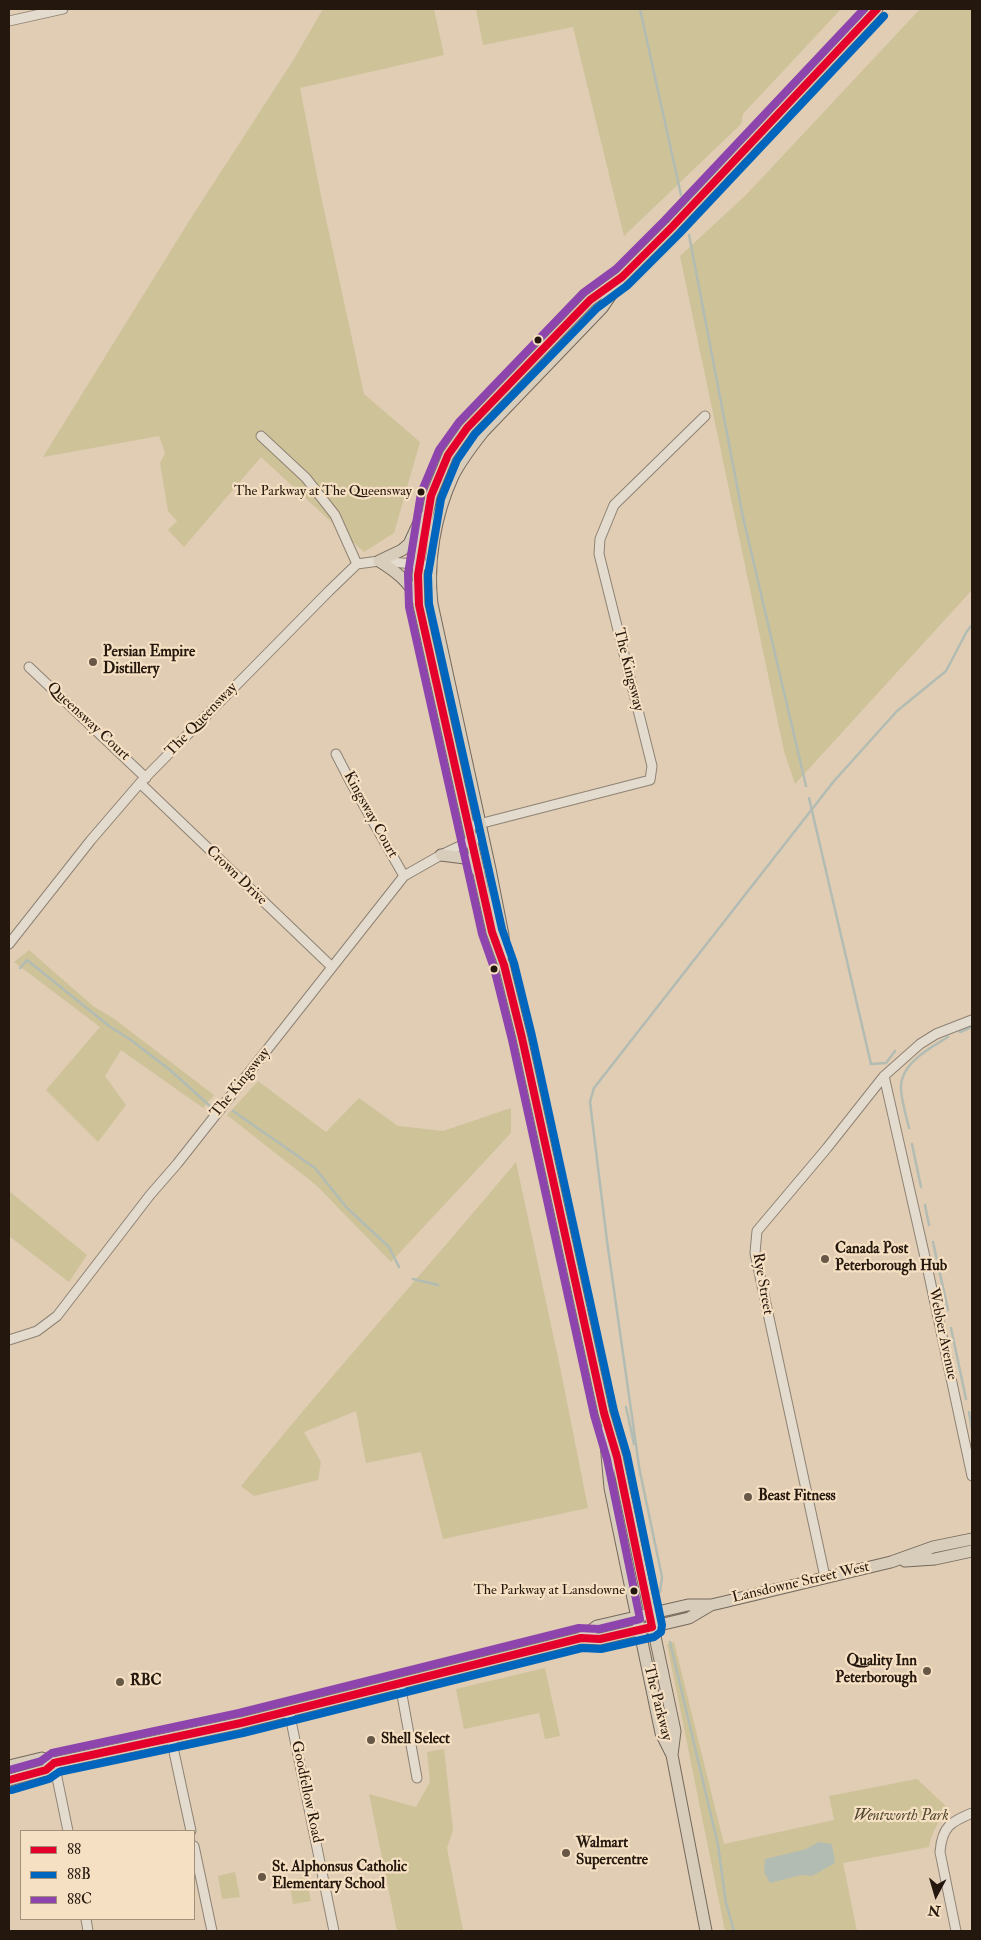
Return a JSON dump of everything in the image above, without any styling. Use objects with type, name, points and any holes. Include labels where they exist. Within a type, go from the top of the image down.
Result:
[{"type":"main road","name":"The Parkway","points":[[504,965],[503,935],[419,604],[419,564],[424,524],[431,496],[448,455],[467,428],[590,300],[622,277],[672,227],[877,9]]},
{"type":"main road","name":"The Parkway","points":[[622,277],[602,308],[483,432],[461,461],[441,510],[432,566],[431,595],[476,831],[479,872],[492,932],[504,965],[537,1101],[604,1413],[617,1457],[675,1731],[672,1755]]},
{"type":"main road","points":[[419,604],[413,590],[405,580],[379,561],[402,550],[409,544],[431,496]]},
{"type":"main road","points":[[441,855],[465,858],[479,872]]},
{"type":"main road","name":"The Parkway","points":[[604,1413],[606,1457],[610,1488],[661,1733],[672,1755],[706,1931]]},
{"type":"main road","name":"Lansdowne Street West","points":[[581,1638],[597,1626],[688,1605],[711,1604],[891,1562],[932,1547],[972,1539]]},
{"type":"main road","name":"Lansdowne Street West","points":[[891,1562],[935,1559],[972,1551]]},
{"type":"main road","name":"Lansdowne Street West","points":[[9,1780],[46,1770],[54,1763],[289,1711],[581,1638],[600,1639],[689,1618],[711,1604]]},
{"type":"main road","name":"Lansdowne Street West","points":[[9,1766],[42,1758],[54,1763]]},
{"type":"street","points":[[9,21],[63,9]]},
{"type":"street","name":"The Kingsway","points":[[9,1340],[37,1331],[57,1316],[404,876],[441,855],[476,831],[650,780],[652,766],[599,554],[600,539],[614,505],[705,416]]},
{"type":"street","points":[[261,436],[306,478],[335,515],[357,564],[379,561],[432,566]]},
{"type":"street","name":"The Queensway","points":[[9,944],[91,840],[143,781],[328,590],[357,564]]},
{"type":"street","name":"Queensway Court","points":[[29,668],[143,781]]},
{"type":"street","name":"Kingsway Court","points":[[336,754],[404,876]]},
{"type":"street","name":"Crown Drive","points":[[143,781],[332,967]]},
{"type":"street","name":"Rye Street","points":[[825,1577],[755,1253],[757,1231],[827,1148],[884,1076],[920,1044],[936,1034],[972,1020]]},
{"type":"street","name":"Webber Avenue","points":[[884,1076],[928,1266],[972,1476]]},
{"type":"street","points":[[400,1684],[417,1778]]},
{"type":"street","name":"Goodfellow Road","points":[[289,1711],[334,1931]]},
{"type":"street","points":[[171,1738],[191,1830]]},
{"type":"street","points":[[54,1763],[68,1830]]},
{"type":"street","points":[[956,1931],[940,1852],[941,1839],[952,1822],[972,1813]]},
{"type":"street","points":[[195,1851],[212,1931]]},
{"type":"green space","points":[[323,9],[434,9],[444,55],[300,88],[321,196],[364,394],[420,442],[394,533],[364,552],[261,457],[184,547],[168,530],[177,521],[168,511],[160,463],[165,453],[159,436],[43,457],[191,218],[294,59]]},
{"type":"green space","points":[[476,9],[841,9],[743,114],[741,124],[624,236],[573,27],[483,45]]},
{"type":"green space","points":[[920,9],[972,9],[972,590],[795,784],[784,751],[680,256],[746,195]]},
{"type":"green space","points":[[29,950],[93,1006],[113,1018],[214,1095],[203,1108],[121,1050],[105,1076],[126,1105],[98,1142],[46,1090],[100,1027],[14,962]]},
{"type":"green space","points":[[258,1081],[326,1132],[359,1098],[398,1126],[443,1131],[511,1108],[511,1133],[391,1262],[316,1185],[227,1115]]},
{"type":"green space","points":[[516,1162],[588,1508],[443,1539],[421,1452],[366,1463],[356,1411],[304,1432],[321,1462],[318,1480],[254,1496],[241,1486],[309,1404]]},
{"type":"green space","points":[[9,1191],[87,1255],[69,1282],[9,1236]]},
{"type":"green space","name":"Wentworth Park","points":[[674,1642],[724,1844],[834,1820],[829,1796],[917,1779],[950,1810],[936,1827],[929,1847],[843,1863],[857,1931],[725,1931],[667,1644]]},
{"type":"green space","points":[[545,1668],[560,1736],[545,1739],[539,1713],[464,1729],[456,1689]]},
{"type":"green space","points":[[444,1749],[453,1830],[447,1848],[463,1931],[397,1931],[369,1794],[416,1807],[430,1782],[427,1752]]},
{"type":"green space","points":[[235,1872],[240,1897],[222,1899],[218,1876]]},
{"type":"green space","points":[[306,1877],[311,1901],[293,1904],[289,1880]]},
{"type":"shaded area","points":[[819,1842],[832,1844],[835,1863],[812,1876],[801,1875],[770,1883],[764,1872],[765,1859],[806,1849]]},
{"type":"waterway","points":[[640,9],[681,195]]},
{"type":"waterway","points":[[689,235],[743,517],[806,786]]},
{"type":"waterway","points":[[639,1466],[607,1241],[590,1102],[594,1088],[834,781],[897,711],[946,671],[972,625]]},
{"type":"waterway","points":[[809,798],[871,1064],[886,1063],[895,1051]]},
{"type":"waterway","points":[[20,968],[27,960],[109,1026],[131,1040],[170,1070],[210,1106]]},
{"type":"waterway","points":[[960,1032],[972,1027]]},
{"type":"waterway","points":[[909,1128],[901,1090],[905,1072],[917,1058],[948,1037]]},
{"type":"waterway","points":[[233,1111],[315,1168],[347,1208],[389,1247],[399,1267]]},
{"type":"waterway","points":[[912,1144],[921,1187]]},
{"type":"waterway","points":[[925,1205],[929,1225]]},
{"type":"waterway","points":[[933,1242],[948,1310]]},
{"type":"waterway","points":[[413,1279],[438,1285]]},
{"type":"waterway","points":[[951,1328],[966,1399]]},
{"type":"waterway","points":[[634,1443],[626,1407],[634,1444]]},
{"type":"waterway","points":[[969,1412],[972,1430]]},
{"type":"waterway","points":[[639,1467],[662,1577],[660,1592]]},
{"type":"waterway","points":[[670,1642],[718,1845],[726,1903],[734,1931]]},
{"type":"transit line","name":"88C","points":[[9,1770],[41,1761],[52,1753],[239,1713],[579,1628],[599,1629],[640,1619],[607,1459],[594,1415],[512,1040],[494,968],[482,934],[409,607],[408,574],[421,493],[439,450],[459,422],[583,293],[616,269],[665,220],[864,9]]},
{"type":"transit line","name":"88","points":[[9,1780],[46,1770],[54,1763],[241,1723],[581,1638],[600,1639],[652,1627],[617,1457],[604,1413],[522,1038],[504,965],[492,932],[419,605],[418,575],[431,496],[448,455],[467,428],[590,300],[622,277],[672,227],[877,9]]},
{"type":"transit line","name":"88B","points":[[12,1790],[49,1779],[59,1772],[243,1733],[582,1648],[601,1649],[654,1637],[661,1632],[662,1625],[627,1455],[614,1411],[532,1036],[514,963],[502,929],[429,604],[428,575],[441,499],[457,460],[475,434],[597,308],[628,285],[679,234],[884,16]]},
{"type":"place","name":"The Parkway at The Queensway","points":[[421,492]]},
{"type":"place","name":"Persian Empire Distillery","points":[[93,662]]},
{"type":"place","name":"Canada Post Peterborough Hub","points":[[825,1259]]},
{"type":"place","name":"Beast Fitness","points":[[748,1497]]},
{"type":"place","name":"The Parkway at Lansdowne","points":[[634,1591]]},
{"type":"place","name":"Quality Inn Peterborough","points":[[927,1671]]},
{"type":"place","name":"RBC","points":[[120,1682]]},
{"type":"place","name":"Shell Select","points":[[371,1740]]},
{"type":"place","name":"Walmart Supercentre","points":[[566,1853]]},
{"type":"place","name":"St. Alphonsus Catholic Elementary School","points":[[262,1877]]}]
